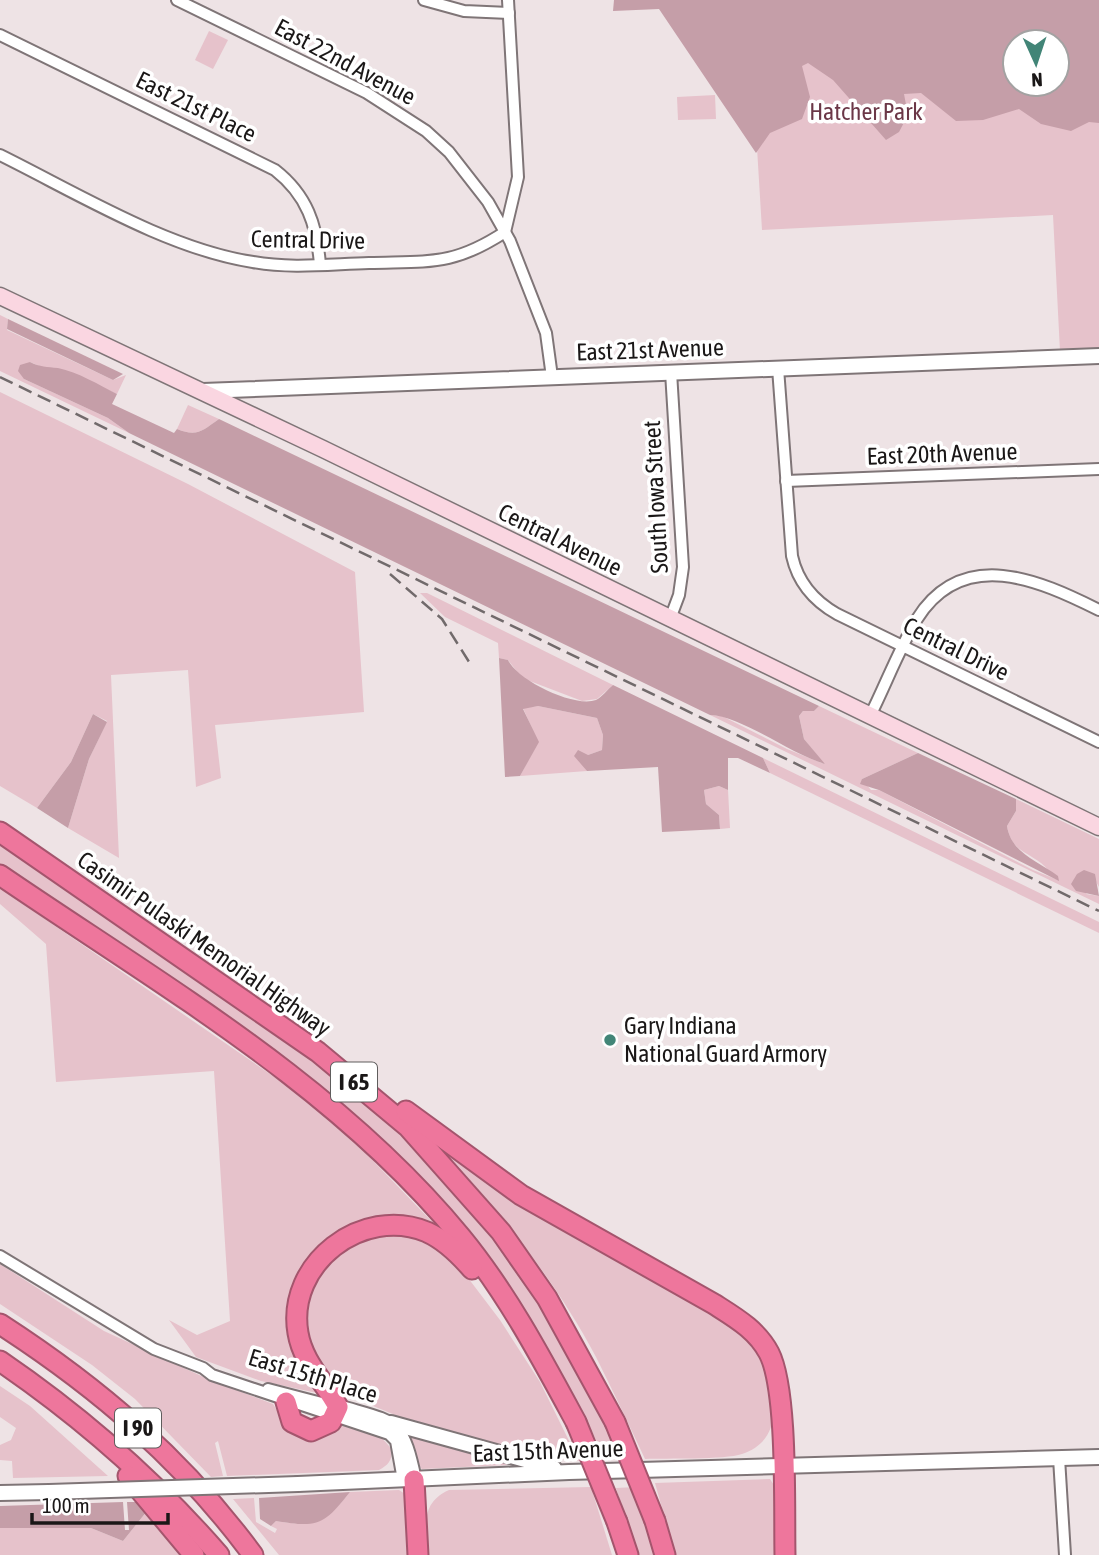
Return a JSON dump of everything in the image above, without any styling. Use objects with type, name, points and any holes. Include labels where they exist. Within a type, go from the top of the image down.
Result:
[{"type":"highway","name":"Casimir Pulaski Memorial Highway","points":[[0,832],[318,1052],[408,1127],[501,1232],[547,1298],[615,1422],[655,1521],[665,1555]]},
{"type":"highway","name":"I 65","points":[[0,876],[327,1101],[423,1193],[463,1239],[520,1321],[576,1422],[619,1526],[628,1555]]},
{"type":"highway","points":[[318,1052],[384,1094],[451,1147],[521,1195],[743,1322],[758,1336],[777,1374],[785,1555]]},
{"type":"highway","points":[[286,1402],[292,1422],[304,1430],[319,1430],[337,1412],[305,1356],[298,1333],[297,1312],[302,1292],[321,1257],[338,1242],[361,1230],[405,1226],[442,1240],[520,1321]]},
{"type":"highway","name":"I 90","points":[[0,1324],[45,1353],[154,1442],[213,1502],[253,1555]]},
{"type":"highway","name":"I 90","points":[[0,1361],[53,1397],[124,1454],[182,1512],[219,1555]]},
{"type":"highway","points":[[53,1397],[79,1431],[126,1474],[194,1555]]},
{"type":"highway","points":[[408,1480],[418,1555]]},
{"type":"highway","points":[[619,1526],[621,1555]]},
{"type":"main road","name":"Central Avenue","points":[[0,296],[202,391],[1099,827]]},
{"type":"street","name":"East 22nd Avenue","points":[[177,0],[397,110],[432,136],[454,158],[488,202],[505,232],[546,333],[552,377]]},
{"type":"street","points":[[424,0],[464,11],[509,13]]},
{"type":"street","points":[[505,232],[519,177],[508,0]]},
{"type":"street","name":"East 21st Place","points":[[0,36],[275,170],[297,191],[310,213],[316,230],[320,265]]},
{"type":"street","name":"Central Drive","points":[[0,155],[203,251],[268,264],[320,265],[453,259],[470,253],[505,232]]},
{"type":"street","name":"East 21st Avenue","points":[[202,391],[1099,356]]},
{"type":"street","points":[[778,368],[786,481]]},
{"type":"street","name":"South Iowa Street","points":[[670,619],[679,595],[683,567],[671,372]]},
{"type":"street","name":"East 20th Avenue","points":[[786,481],[1099,469]]},
{"type":"street","name":"Central Drive","points":[[786,481],[792,556],[802,583],[829,610],[1099,742]]},
{"type":"street","points":[[870,716],[903,647],[929,604],[949,587],[973,578],[997,575],[1026,579],[1056,589],[1099,610]]},
{"type":"street","name":"East 15th Place","points":[[0,1256],[155,1349],[202,1368],[212,1376],[286,1402]]},
{"type":"street","name":"East 15th Place","points":[[202,1368],[215,1369],[337,1412],[389,1434],[396,1441],[408,1480]]},
{"type":"street","name":"East 15th Place","points":[[337,1412],[391,1423],[407,1444],[408,1480]]},
{"type":"street","points":[[391,1423],[569,1472]]},
{"type":"street","name":"East 15th Avenue","points":[[0,1493],[782,1465],[1099,1457]]},
{"type":"street","points":[[1059,1458],[1065,1555]]},
{"type":"green space","points":[[614,0],[1099,0],[1099,123],[1089,122],[1071,131],[1041,124],[1019,109],[983,120],[956,121],[921,93],[904,94],[908,115],[899,132],[886,140],[833,80],[808,63],[802,66],[810,97],[802,119],[770,133],[756,153],[659,9],[613,11]]},
{"type":"green space","name":"Hatcher Park","points":[[748,0],[1099,0],[1099,350],[1060,351],[1053,215],[762,230]]},
{"type":"green space","points":[[209,31],[228,40],[213,69],[195,60]]},
{"type":"green space","points":[[715,95],[716,119],[678,120],[677,97]]},
{"type":"green space","points":[[0,315],[8,319],[7,330],[113,380],[126,375],[117,394],[57,368],[46,369],[30,362],[24,379],[108,418],[129,433],[0,371]]},
{"type":"green space","points":[[8,319],[123,374],[113,380],[7,329]]},
{"type":"green space","points":[[30,362],[66,370],[88,379],[117,394],[112,404],[174,433],[177,429],[199,432],[219,419],[819,706],[814,711],[803,711],[799,716],[804,739],[825,764],[737,722],[710,715],[129,433],[108,418],[24,379],[18,371],[20,365]]},
{"type":"green space","points":[[0,392],[188,484],[355,572],[364,712],[215,725],[221,778],[196,787],[188,670],[111,675],[119,858],[68,828],[89,759],[107,721],[93,714],[71,762],[37,808],[0,786]]},
{"type":"green space","points":[[188,405],[219,419],[195,433],[177,429]]},
{"type":"green space","points":[[420,593],[427,593],[613,685],[597,699],[582,701],[522,678],[508,660],[499,658],[498,643],[445,617]]},
{"type":"green space","points":[[499,658],[508,660],[513,668],[534,684],[574,700],[596,700],[613,685],[763,758],[770,773],[738,758],[728,758],[728,790],[719,786],[704,790],[706,804],[719,815],[720,829],[662,832],[658,767],[587,771],[574,756],[578,750],[588,755],[602,750],[603,735],[597,718],[538,706],[523,709],[539,742],[520,776],[505,777]]},
{"type":"green space","points":[[538,706],[597,718],[603,735],[602,750],[588,755],[582,763],[587,771],[520,776],[538,742],[523,708]]},
{"type":"green space","points":[[819,706],[918,753],[862,779],[871,790],[879,790],[1033,870],[1058,880],[1011,840],[1007,826],[1016,811],[1016,799],[1099,839],[1099,887],[1096,882],[1086,894],[1099,896],[1099,904],[710,715],[722,716],[787,749],[824,764],[804,739],[799,716],[803,711],[814,711]]},
{"type":"green space","points":[[93,714],[107,722],[89,759],[68,828],[37,808],[71,762]]},
{"type":"green space","points":[[918,753],[1016,799],[1016,811],[1007,826],[1009,835],[1019,849],[1058,876],[1059,881],[879,790],[860,784],[862,779]]},
{"type":"green space","points":[[763,758],[1099,922],[1099,933],[770,773]]},
{"type":"green space","points":[[719,786],[728,790],[730,828],[720,829],[719,815],[706,804],[704,790]]},
{"type":"green space","points":[[0,841],[328,1065],[412,1141],[506,1250],[564,1340],[625,1458],[606,1459],[560,1374],[510,1295],[455,1220],[373,1130],[316,1085],[0,866]]},
{"type":"green space","points":[[1084,870],[1095,874],[1099,896],[1076,891],[1071,884],[1077,874]]},
{"type":"green space","points":[[0,888],[299,1094],[353,1140],[442,1232],[336,1236],[314,1252],[300,1272],[292,1296],[322,1394],[261,1381],[196,1357],[169,1320],[197,1335],[230,1321],[214,1071],[56,1082],[46,944],[0,904]]},
{"type":"green space","points":[[443,1149],[743,1330],[760,1360],[772,1397],[773,1415],[769,1431],[759,1445],[734,1456],[645,1459],[596,1357],[563,1301],[506,1223]]},
{"type":"green space","points":[[401,1234],[443,1249],[459,1266],[500,1320],[540,1382],[579,1461],[525,1454],[454,1435],[385,1411],[357,1398],[328,1378],[316,1357],[308,1329],[307,1313],[316,1282],[336,1257],[349,1246],[368,1237]]},
{"type":"green space","points":[[0,1264],[104,1331],[210,1380],[273,1404],[285,1423],[344,1423],[371,1431],[383,1439],[392,1450],[390,1460],[379,1470],[227,1476],[218,1441],[215,1443],[223,1476],[211,1477],[135,1399],[92,1365],[0,1304]]},
{"type":"green space","points":[[0,1386],[30,1406],[108,1476],[13,1478],[12,1461],[0,1460],[0,1445],[11,1440],[16,1428],[0,1417]]},
{"type":"green space","points":[[412,1433],[506,1461],[506,1465],[422,1469],[417,1465],[410,1437]]},
{"type":"green space","points":[[770,1479],[777,1490],[778,1555],[675,1555],[655,1483]]},
{"type":"green space","points":[[591,1487],[612,1555],[426,1555],[429,1509],[440,1495],[449,1490]]},
{"type":"green space","points":[[636,1487],[658,1555],[637,1555],[616,1488]]},
{"type":"green space","points":[[399,1490],[405,1494],[411,1555],[279,1555],[233,1499],[254,1498],[256,1522],[275,1533],[277,1529],[271,1526],[276,1521],[300,1524],[318,1520],[334,1510],[350,1492]]},
{"type":"green space","points":[[350,1492],[326,1518],[311,1524],[276,1521],[271,1526],[260,1519],[259,1498]]},
{"type":"green space","points":[[123,1502],[125,1530],[129,1530],[127,1502],[139,1502],[147,1511],[123,1541],[91,1528],[0,1528],[0,1506]]},
{"type":"green space","points":[[147,1511],[181,1555],[0,1555],[0,1528],[91,1528],[123,1541]]},
{"type":"railway","points":[[0,377],[1099,911]]},
{"type":"railway","points":[[390,574],[442,619],[471,665]]},
{"type":"place","name":"Gary Indiana National Guard Armory","points":[[610,1040]]}]
